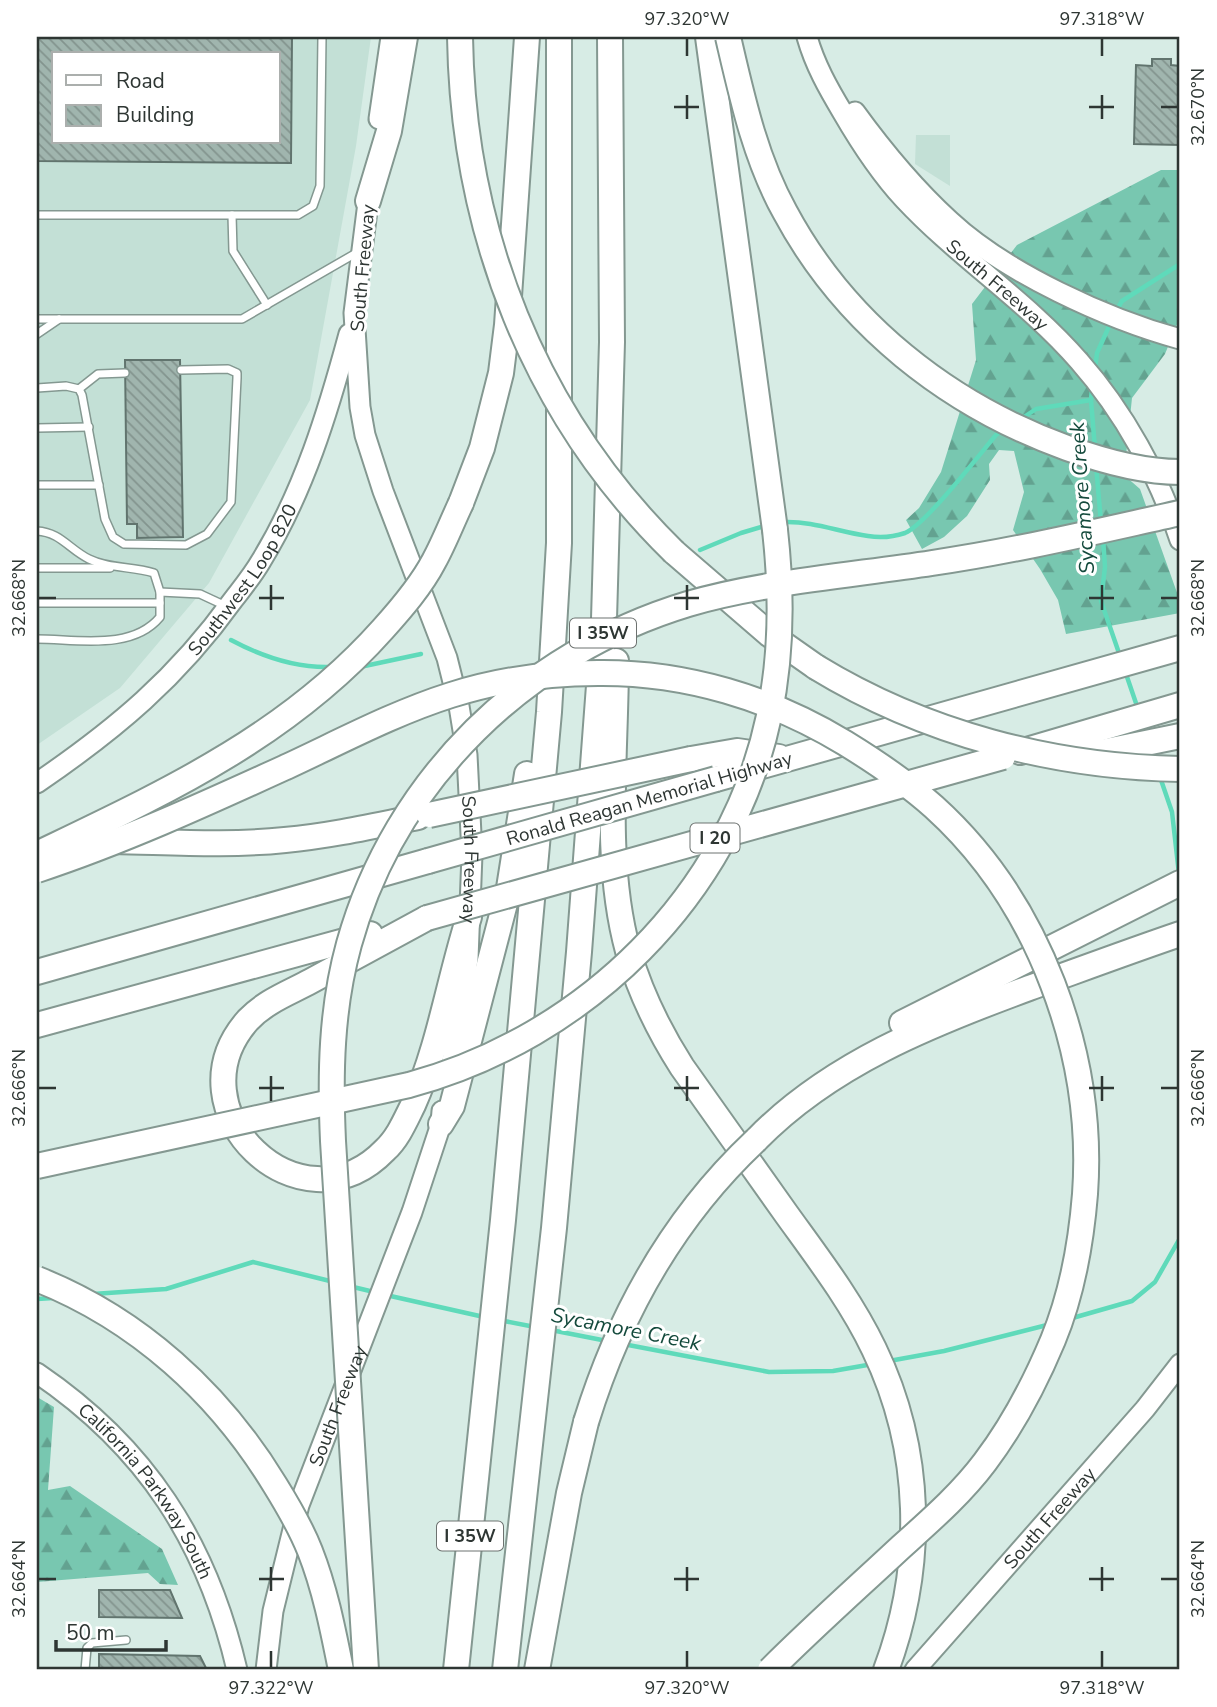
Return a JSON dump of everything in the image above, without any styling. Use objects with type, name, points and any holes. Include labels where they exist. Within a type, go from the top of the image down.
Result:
[{"type":"highway","points":[[368,201],[389,131],[405,37]]},
{"type":"highway","points":[[460,37],[470,157],[484,222],[503,287],[536,363],[569,421],[602,470],[657,535],[708,583],[769,634],[834,678],[883,705],[942,727],[1027,750],[1122,766],[1180,769]]},
{"type":"highway","points":[[37,854],[187,781],[264,734],[361,654],[400,610],[433,563],[461,503],[482,448],[501,373],[507,325],[527,37]]},
{"type":"highway","name":"I 35W","points":[[456,1670],[503,1220],[549,712],[559,543],[559,37]]},
{"type":"highway","name":"I 35W","points":[[505,1670],[554,1228],[579,952],[604,619],[612,342],[610,37]]},
{"type":"highway","points":[[37,1166],[409,1085],[489,1058],[553,1022],[623,969],[674,912],[711,859],[745,791],[769,716],[777,662],[779,602],[775,530],[708,37]]},
{"type":"highway","points":[[728,37],[760,156],[785,212],[830,281],[871,327],[914,365],[992,417],[1056,444],[1114,463],[1180,472]]},
{"type":"highway","points":[[366,1670],[333,1141],[331,1064],[336,1006],[349,943],[369,888],[406,816],[458,748],[497,709],[548,668],[639,621],[687,605],[738,593],[1000,552],[1180,513]]},
{"type":"highway","points":[[604,619],[615,657],[614,830],[617,881],[625,936],[635,972],[660,1031],[682,1067],[850,1306],[875,1352],[896,1403],[913,1494],[912,1564],[901,1624],[886,1670]]},
{"type":"highway","name":"Ronald Reagan Memorial Highway","points":[[37,972],[1180,648]]},
{"type":"highway","points":[[37,870],[83,855],[445,697],[505,681],[573,674],[633,674],[677,679],[783,710],[833,736],[879,765],[925,799],[956,829],[1003,889],[1032,937],[1057,995],[1069,1036],[1082,1099],[1086,1156],[1083,1215],[1075,1265],[1055,1335],[1034,1382],[983,1465],[950,1502],[770,1670]]},
{"type":"highway","name":"I 20","points":[[37,1025],[428,918],[1180,705]]},
{"type":"highway","points":[[441,1124],[452,1106],[509,888],[532,740],[549,712]]},
{"type":"highway","points":[[1003,757],[1097,753],[1180,736]]},
{"type":"highway","points":[[37,848],[96,841],[229,843],[339,834],[737,751],[790,758]]},
{"type":"highway","points":[[537,1670],[567,1505],[586,1422],[604,1370],[622,1327],[665,1247],[709,1189],[777,1119],[846,1059],[883,1033],[1180,883]]},
{"type":"highway","points":[[428,918],[272,1000],[248,1021],[239,1033],[224,1075],[227,1105],[236,1130],[260,1158],[273,1167],[299,1177],[340,1176],[376,1158],[394,1139],[417,1095],[430,1059],[469,917]]},
{"type":"highway","points":[[813,1090],[892,1045],[942,1021],[1180,934]]},
{"type":"highway","points":[[37,1279],[86,1303],[147,1340],[194,1380],[239,1431],[289,1507],[310,1551],[329,1613],[341,1670]]},
{"type":"main road","name":"South Freeway","points":[[266,1670],[273,1611],[299,1505],[412,1212],[441,1124],[467,970],[471,821],[461,718],[447,658],[383,491],[365,435],[358,386],[354,313],[391,37]]},
{"type":"main road","points":[[809,37],[853,109],[891,160],[951,222],[967,246],[1071,297],[1149,330],[1180,339]]},
{"type":"main road","name":"South Freeway","points":[[967,246],[1093,378],[1121,417],[1145,459],[1180,540]]},
{"type":"main road","name":"Southwest Loop 820","points":[[37,783],[86,750],[148,699],[207,636],[261,562],[289,509],[315,448],[334,391],[354,313]]},
{"type":"main road","name":"South Freeway","points":[[915,1670],[1144,1409],[1180,1364]]},
{"type":"main road","name":"California Parkway South","points":[[37,1373],[96,1419],[152,1479],[185,1529],[202,1561],[222,1615],[237,1670]]},
{"type":"lane","points":[[37,215],[298,215],[313,206],[320,186],[322,37]]},
{"type":"lane","points":[[232,215],[233,251],[267,305]]},
{"type":"lane","points":[[37,319],[242,319],[362,250]]},
{"type":"lane","points":[[37,334],[59,319]]},
{"type":"lane","points":[[79,389],[109,531],[124,544],[186,545],[207,534],[230,502],[237,373],[228,369],[181,370]]},
{"type":"lane","points":[[79,389],[98,374],[125,373]]},
{"type":"lane","points":[[37,388],[66,386],[79,389]]},
{"type":"lane","points":[[37,428],[89,427]]},
{"type":"lane","points":[[37,485],[99,485]]},
{"type":"lane","points":[[37,531],[50,532],[89,559],[122,568]]},
{"type":"lane","points":[[37,568],[139,568],[153,573],[160,592],[160,617],[147,631],[133,637],[109,640],[37,639]]},
{"type":"lane","points":[[160,592],[200,594],[228,607]]},
{"type":"lane","points":[[37,603],[160,603]]},
{"type":"lane","points":[[85,1670],[85,1655],[92,1643],[99,1640],[126,1640]]},
{"type":"shaded area","points":[[37,37],[371,37],[356,146],[310,400],[209,583],[120,688],[37,745]]},
{"type":"shaded area","points":[[916,135],[950,135],[950,186],[915,164]]},
{"type":"green space","points":[[1161,170],[1180,170],[1180,317],[1165,354],[1132,398],[1124,475],[1140,489],[1180,601],[1180,613],[1066,634],[1058,600],[1013,530],[1024,492],[1014,451],[999,450],[989,464],[990,480],[967,516],[944,537],[922,549],[906,520],[919,508],[941,472],[976,360],[972,304],[1017,245]]},
{"type":"green space","points":[[37,1397],[54,1407],[48,1490],[70,1486],[162,1549],[178,1585],[160,1584],[148,1573],[37,1582]]},
{"type":"building","points":[[37,37],[292,37],[291,163],[37,161]]},
{"type":"building","points":[[1152,59],[1171,59],[1171,65],[1180,66],[1180,145],[1134,144],[1136,65],[1152,66]]},
{"type":"building","points":[[125,360],[180,360],[183,537],[137,538],[137,524],[127,524]]},
{"type":"building","points":[[99,1590],[170,1590],[182,1618],[99,1617]]},
{"type":"building","points":[[99,1654],[200,1656],[207,1670],[99,1670]]},
{"type":"waterway","name":"Sycamore Creek","points":[[1116,311],[1122,301],[1180,264]]},
{"type":"waterway","name":"Sycamore Creek","points":[[1095,369],[1097,353],[1111,322]]},
{"type":"waterway","name":"Sycamore Creek","points":[[1092,388],[1095,449]]},
{"type":"waterway","points":[[1021,419],[1036,409],[1091,400]]},
{"type":"waterway","points":[[784,522],[805,523],[873,537],[905,533],[926,517],[1004,429]]},
{"type":"waterway","name":"Sycamore Creek","points":[[1096,465],[1101,523]]},
{"type":"waterway","points":[[700,550],[768,525]]},
{"type":"waterway","name":"Sycamore Creek","points":[[1103,538],[1105,567],[1101,601],[1120,656]]},
{"type":"waterway","points":[[231,640],[279,660],[330,667]]},
{"type":"waterway","points":[[360,667],[421,654]]},
{"type":"waterway","name":"Sycamore Creek","points":[[1125,671],[1138,709]]},
{"type":"waterway","name":"Sycamore Creek","points":[[1160,777],[1172,812],[1179,874]]},
{"type":"waterway","name":"Sycamore Creek","points":[[1069,1319],[1132,1301],[1155,1282],[1180,1238]]},
{"type":"waterway","name":"Sycamore Creek","points":[[93,1294],[166,1289],[253,1262],[334,1282]]},
{"type":"waterway","name":"Sycamore Creek","points":[[349,1286],[374,1292]]},
{"type":"waterway","name":"Sycamore Creek","points":[[386,1295],[484,1317]]},
{"type":"waterway","name":"Sycamore Creek","points":[[37,1299],[53,1298]]},
{"type":"waterway","name":"Sycamore Creek","points":[[499,1320],[535,1327]]},
{"type":"waterway","name":"Sycamore Creek","points":[[889,1361],[944,1351],[1051,1324]]},
{"type":"waterway","name":"Sycamore Creek","points":[[551,1330],[607,1341]]},
{"type":"waterway","name":"Sycamore Creek","points":[[623,1344],[769,1372],[833,1371],[873,1364]]}]
